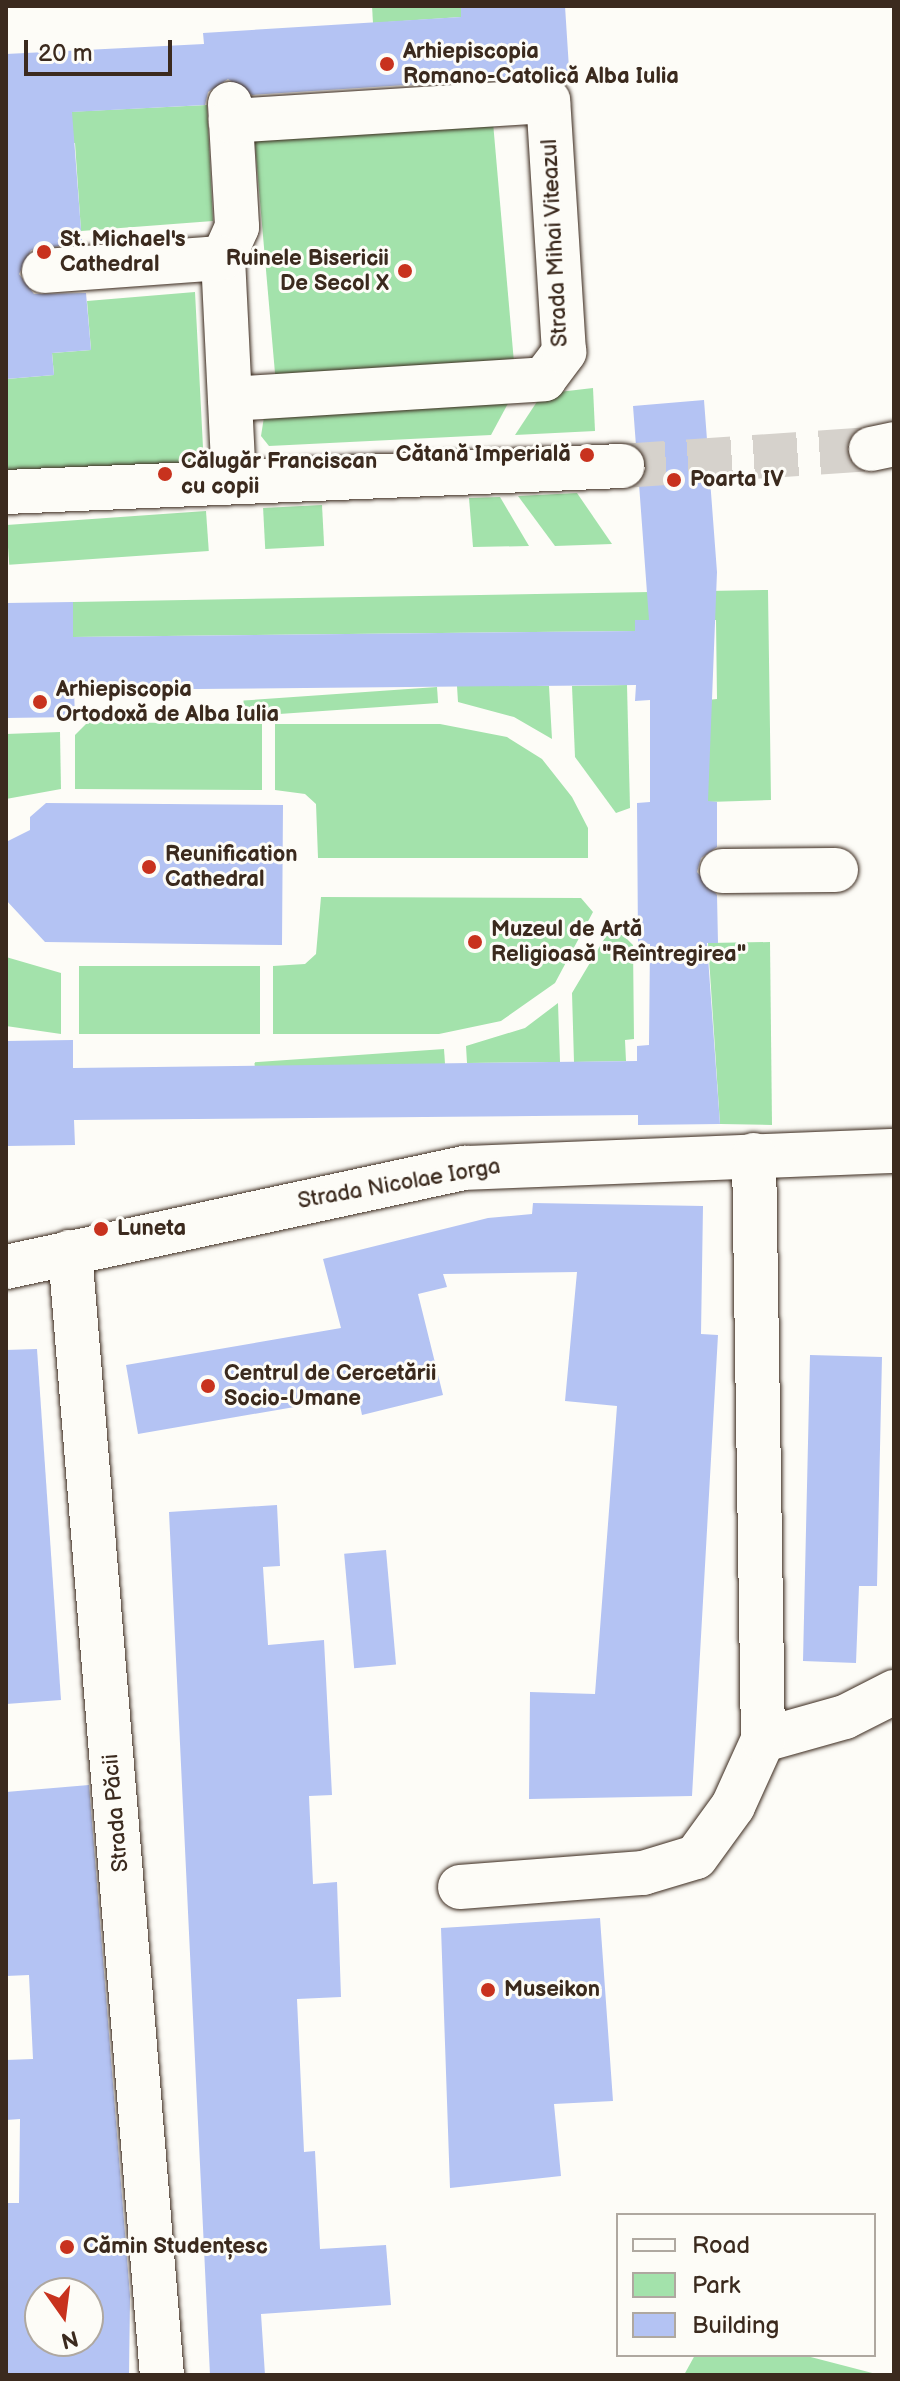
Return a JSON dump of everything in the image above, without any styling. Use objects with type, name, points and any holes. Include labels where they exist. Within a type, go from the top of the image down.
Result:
[{"type":"street","name":"Strada Mihai Viteazul","points":[[230,399],[544,379],[564,352],[548,101],[231,112],[237,227],[223,258],[234,480]]},
{"type":"street","points":[[44,271],[223,258]]},
{"type":"street","points":[[6,492],[622,466]]},
{"type":"street","points":[[722,871],[836,870]]},
{"type":"street","name":"Strada Nicolae Iorga","points":[[6,1267],[465,1168],[894,1151]]},
{"type":"street","points":[[460,1887],[643,1873],[696,1857],[733,1806],[763,1740],[754,1155]]},
{"type":"street","name":"Strada Păcii","points":[[70,1252],[162,2375]]},
{"type":"street","points":[[763,1740],[845,1717],[894,1692]]},
{"type":"green space","points":[[372,6],[461,6],[461,17],[373,23]]},
{"type":"green space","points":[[207,105],[213,221],[81,231],[75,143],[6,148],[6,115]]},
{"type":"green space","points":[[492,111],[514,359],[276,380],[254,132]]},
{"type":"green space","points":[[195,292],[204,467],[6,474],[6,379],[54,375],[52,353],[91,350],[87,301]]},
{"type":"green space","points":[[593,388],[595,431],[515,435],[542,394]]},
{"type":"green space","points":[[512,396],[491,435],[269,446],[261,436],[264,417]]},
{"type":"green space","points":[[577,493],[612,544],[555,546],[518,496]]},
{"type":"green space","points":[[500,497],[529,546],[473,547],[469,498]]},
{"type":"green space","points":[[322,505],[324,546],[265,549],[263,508]]},
{"type":"green space","points":[[206,511],[209,551],[9,565],[6,525]]},
{"type":"green space","points":[[768,590],[771,800],[708,802],[707,700],[717,699],[716,620],[636,620],[635,631],[73,637],[73,602]]},
{"type":"green space","points":[[627,685],[630,808],[616,813],[575,757],[572,686]]},
{"type":"green space","points":[[457,686],[549,686],[552,739],[514,717],[458,702]]},
{"type":"green space","points":[[437,687],[438,703],[245,716],[243,701]]},
{"type":"green space","points":[[88,722],[262,724],[262,790],[75,789],[75,735]]},
{"type":"green space","points":[[275,724],[440,724],[507,737],[542,759],[572,797],[588,828],[588,858],[318,858],[316,804],[305,794],[275,790]]},
{"type":"green space","points":[[60,732],[61,789],[6,799],[6,734]]},
{"type":"green space","points":[[321,897],[581,898],[593,912],[555,983],[501,1021],[439,1034],[273,1034],[273,966],[305,964],[316,954]]},
{"type":"green space","points":[[623,935],[633,945],[634,1039],[625,1040],[626,1061],[574,1062],[572,993],[606,936]]},
{"type":"green space","points":[[770,942],[772,1125],[720,1124],[708,943]]},
{"type":"green space","points":[[6,957],[61,973],[61,1034],[6,1026]]},
{"type":"green space","points":[[79,966],[260,966],[260,1034],[79,1034]]},
{"type":"green space","points":[[558,1003],[560,1062],[467,1063],[466,1046],[525,1028]]},
{"type":"green space","points":[[444,1049],[445,1064],[256,1077],[254,1062]]},
{"type":"green space","points":[[694,2357],[811,2357],[880,2375],[684,2375]]},
{"type":"building","points":[[461,6],[565,6],[570,84],[546,76],[252,95],[228,79],[208,92],[205,105],[72,112],[82,243],[31,250],[19,274],[34,294],[86,293],[91,350],[52,353],[54,375],[6,379],[6,54],[204,44],[203,33],[461,17]]},
{"type":"building","points":[[704,400],[717,572],[708,801],[717,802],[717,847],[701,858],[697,872],[717,895],[718,943],[707,943],[720,1124],[638,1125],[638,1115],[74,1120],[75,1145],[6,1146],[6,1041],[73,1040],[73,1068],[637,1061],[637,1046],[649,1045],[650,944],[638,943],[637,803],[650,802],[650,700],[635,701],[636,685],[74,690],[75,717],[6,718],[6,603],[73,602],[73,637],[635,631],[635,620],[649,620],[639,484],[647,464],[636,446],[633,406]]},
{"type":"building","name":"Reunification Cathedral","points":[[46,803],[283,805],[282,945],[45,942],[6,900],[6,842],[30,830],[30,817]]},
{"type":"building","points":[[533,1203],[703,1206],[701,1334],[718,1335],[692,1796],[529,1799],[530,1692],[595,1694],[617,1406],[565,1401],[577,1272],[443,1274],[447,1287],[418,1294],[443,1395],[362,1415],[358,1396],[138,1434],[126,1365],[341,1328],[323,1259],[488,1218],[532,1214]]},
{"type":"building","points":[[37,1349],[61,1700],[6,1704],[6,1350]]},
{"type":"building","points":[[810,1355],[882,1357],[877,1586],[859,1586],[856,1663],[803,1661]]},
{"type":"building","points":[[277,1505],[280,1566],[263,1567],[268,1645],[324,1640],[332,1795],[309,1796],[313,1884],[337,1882],[341,1997],[297,1999],[304,2152],[315,2151],[320,2249],[386,2245],[391,2305],[261,2314],[265,2375],[210,2375],[169,1512]]},
{"type":"building","points":[[386,1550],[396,1665],[354,1668],[344,1554]]},
{"type":"building","points":[[89,1785],[130,2296],[129,2375],[6,2375],[6,2203],[19,2203],[20,2119],[6,2120],[6,2060],[33,2059],[29,1975],[6,1976],[6,1792]]},
{"type":"building","points":[[600,1918],[613,2101],[554,2104],[561,2176],[450,2188],[441,1928]]},
{"type":"tunnel","points":[[622,466],[871,449]]},
{"type":"place","name":"Arhiepiscopia Romano-Catolică Alba Iulia","points":[[387,64]]},
{"type":"place","name":"St. Michael's Cathedral","points":[[44,252]]},
{"type":"place","name":"Ruinele Bisericii De Secol X","points":[[405,271]]},
{"type":"place","name":"Cătană Imperială","points":[[587,455]]},
{"type":"place","name":"Călugăr Franciscan cu copii","points":[[165,474]]},
{"type":"place","name":"Poarta IV","points":[[674,480]]},
{"type":"place","name":"Arhiepiscopia Ortodoxă de Alba Iulia","points":[[40,702]]},
{"type":"place","name":"Reunification Cathedral","points":[[149,867]]},
{"type":"place","name":"Muzeul de Artă Religioasă \"Reîntregirea\"","points":[[475,942]]},
{"type":"place","name":"Luneta","points":[[101,1229]]},
{"type":"place","name":"Centrul de Cercetării Socio-Umane","points":[[208,1386]]},
{"type":"place","name":"Museikon","points":[[488,1990]]},
{"type":"place","name":"Cămin Studențesc","points":[[67,2247]]}]
